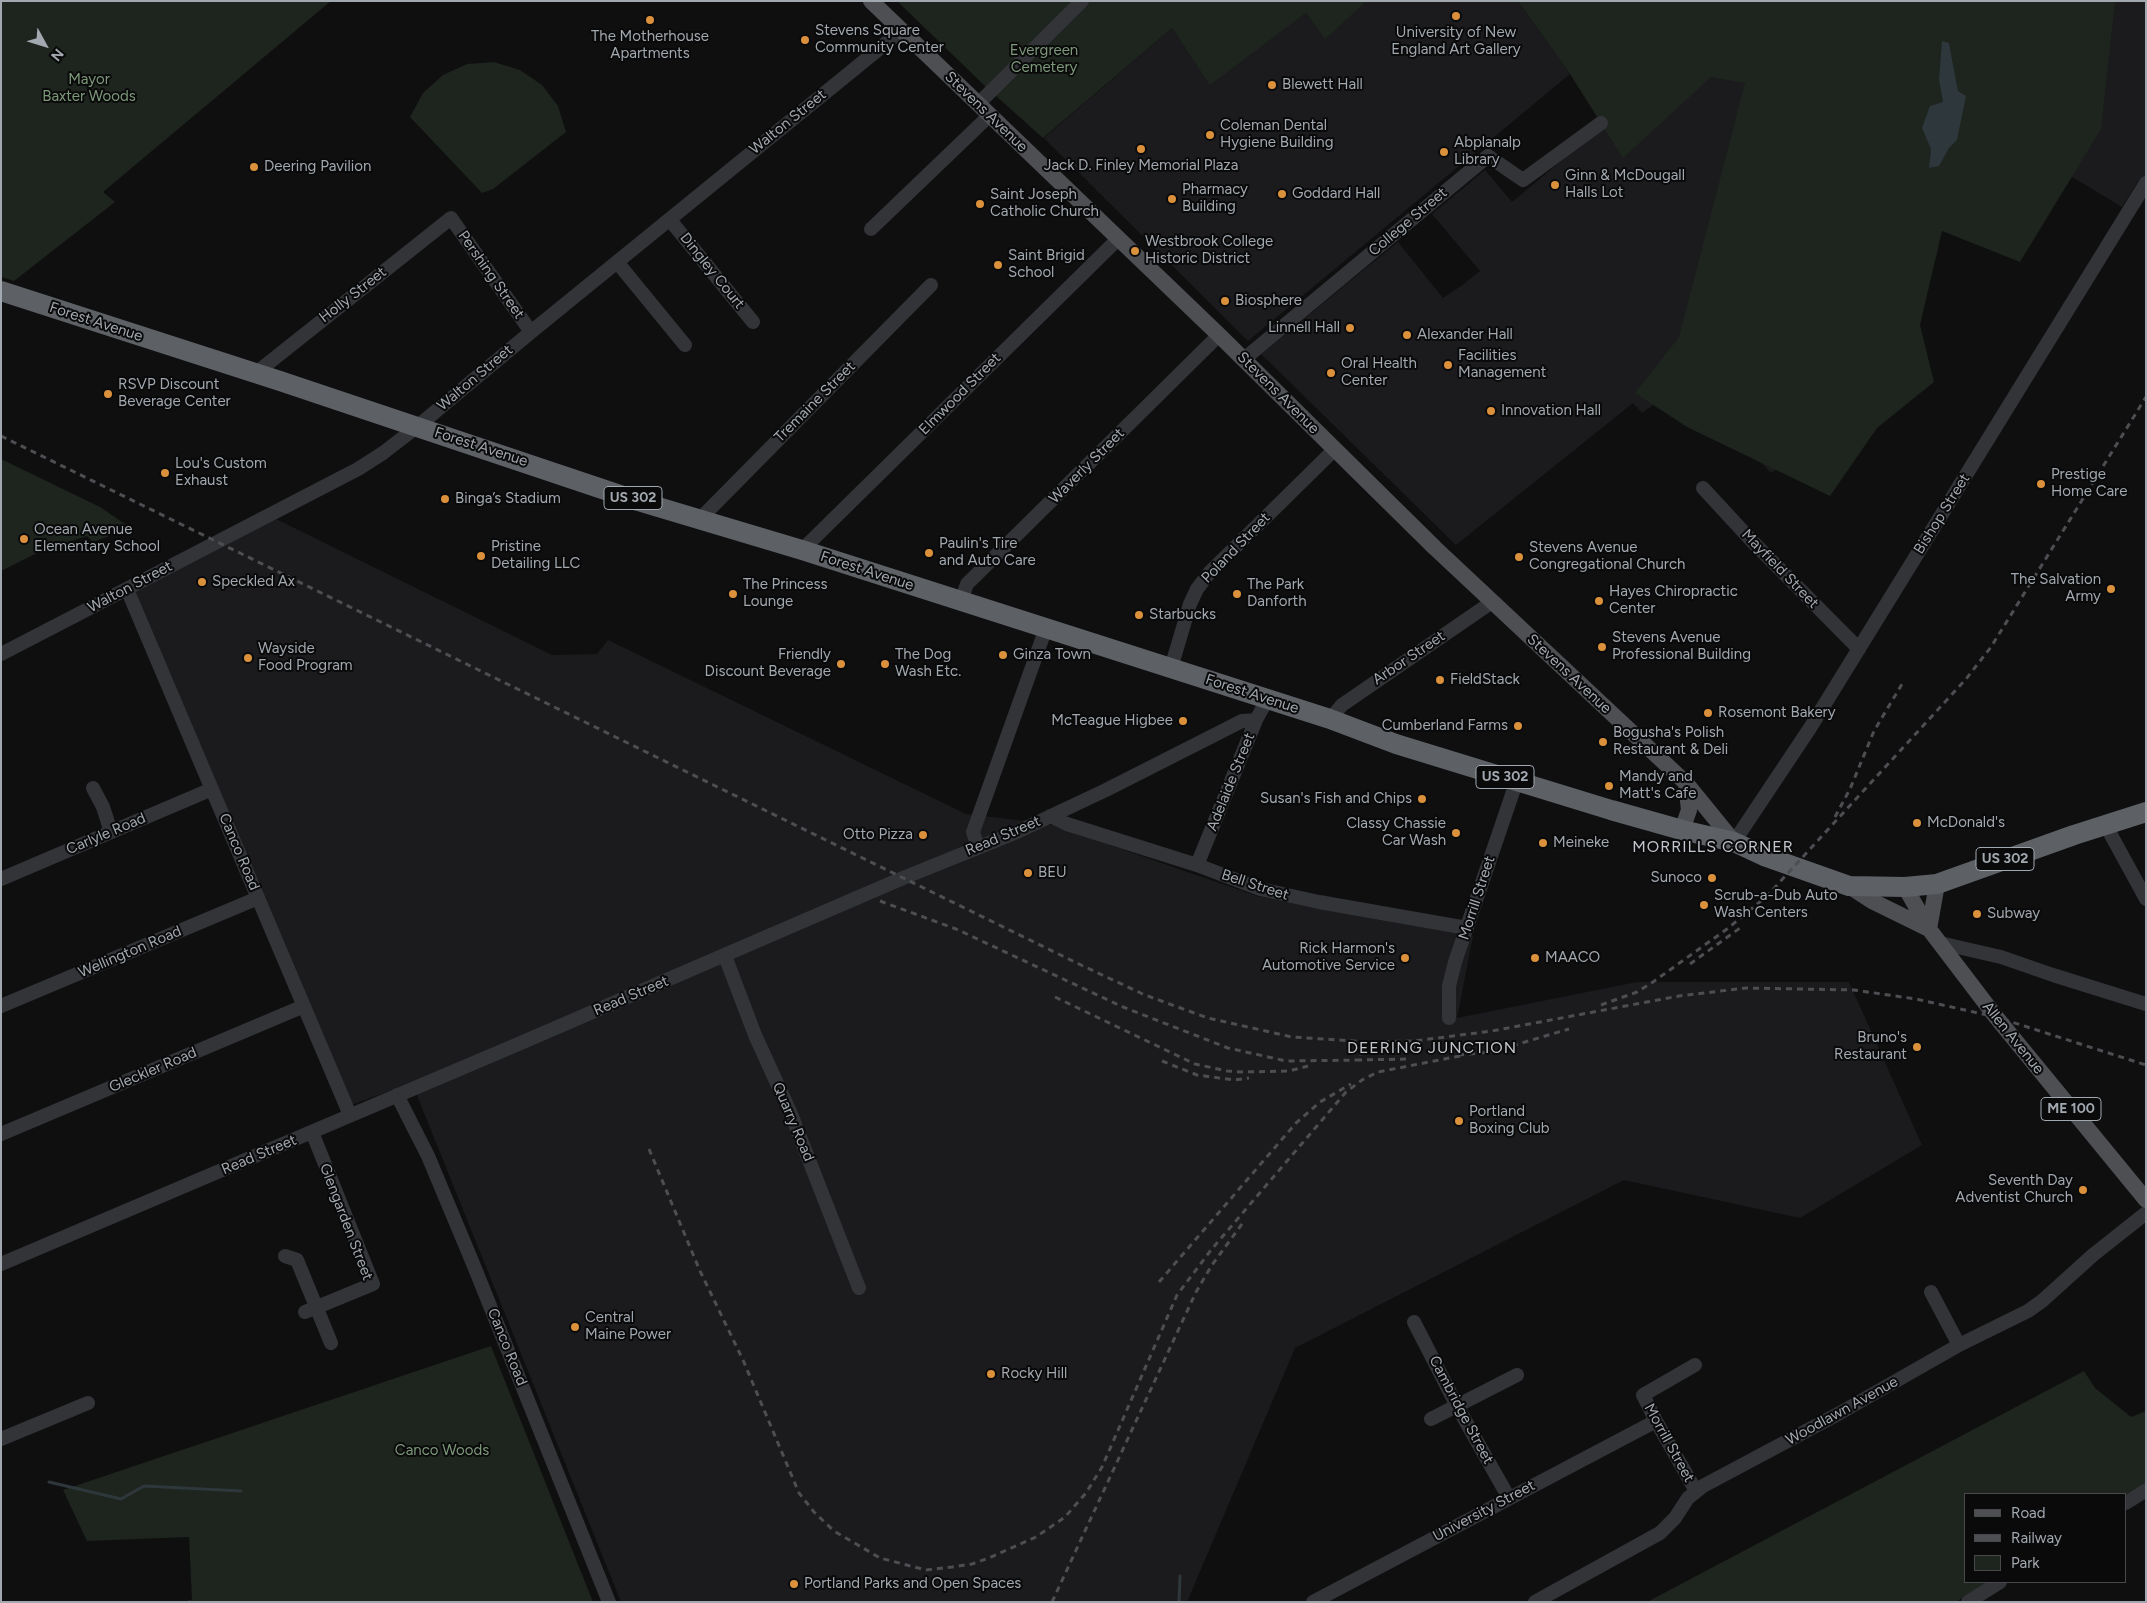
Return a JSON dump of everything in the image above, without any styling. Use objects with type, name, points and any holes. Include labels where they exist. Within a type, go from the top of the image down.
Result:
[{"type":"highway","name":"Forest Avenue","points":[[1,291],[418,426],[699,520],[802,550],[1330,719],[1396,744],[1611,810],[1734,842]]},
{"type":"highway","name":"US 302","points":[[1734,842],[1774,860],[1849,886],[1905,887],[1937,884],[2105,824],[2146,812]]},
{"type":"main road","name":"Stevens Avenue","points":[[872,1],[901,31],[1244,359],[1492,602],[1686,783],[1734,842]]},
{"type":"main road","points":[[1682,830],[1689,810],[1686,783]]},
{"type":"main road","points":[[1849,886],[1872,901],[1929,928],[1937,884]]},
{"type":"main road","name":"ME 100","points":[[1905,887],[1940,943]]},
{"type":"main road","name":"Allen Avenue","points":[[1940,943],[1996,1018],[2146,1200]]},
{"type":"street","points":[[978,104],[1082,1]]},
{"type":"street","name":"Walton Street","points":[[1,654],[358,469],[418,426],[901,31]]},
{"type":"street","points":[[871,230],[990,115]]},
{"type":"street","name":"College Street","points":[[1244,359],[1488,156],[1523,180],[1602,123]]},
{"type":"street","name":"Bishop Street","points":[[1734,842],[1775,783],[1859,649],[2146,183]]},
{"type":"street","name":"Pershing Street","points":[[451,218],[531,332]]},
{"type":"street","name":"Holly Street","points":[[256,373],[324,317],[451,218]]},
{"type":"street","name":"Dingley Court","points":[[670,220],[753,322]]},
{"type":"street","name":"Elmwood Street","points":[[802,550],[1119,238]]},
{"type":"street","points":[[617,262],[685,345]]},
{"type":"street","name":"Tremaine Street","points":[[699,520],[931,285]]},
{"type":"street","name":"Waverly Street","points":[[961,601],[967,584],[1219,335]]},
{"type":"street","name":"Poland Street","points":[[1171,668],[1190,604],[1197,589],[1220,562],[1335,449]]},
{"type":"street","name":"Mayfield Street","points":[[1703,488],[1751,540],[1859,649]]},
{"type":"street","name":"Canco Road","points":[[127,589],[350,1116]]},
{"type":"street","name":"Arbor Street","points":[[1330,719],[1342,705],[1492,602]]},
{"type":"street","points":[[978,847],[973,832],[1046,628]]},
{"type":"street","name":"Adelaide Street","points":[[1197,865],[1256,720],[1267,700]]},
{"type":"street","name":"Read Street","points":[[1,1264],[1017,832],[1106,790],[1242,721],[1256,720]]},
{"type":"street","name":"Morrill Street","points":[[1449,1018],[1449,986],[1517,780]]},
{"type":"street","points":[[93,788],[103,806],[111,832]]},
{"type":"street","name":"Carlyle Road","points":[[1,879],[212,789]]},
{"type":"street","name":"Bell Street","points":[[1050,816],[1067,824],[1197,865],[1260,889],[1467,928]]},
{"type":"street","points":[[2105,824],[2146,899]]},
{"type":"street","name":"Wellington Road","points":[[1,1006],[258,898]]},
{"type":"street","points":[[1940,943],[2001,957],[2146,1004]]},
{"type":"street","name":"Quarry Road","points":[[725,956],[755,1035],[791,1114],[859,1288]]},
{"type":"street","name":"Gleckler Road","points":[[1,1134],[304,1006]]},
{"type":"street","name":"Canco Road","points":[[397,1095],[428,1156],[609,1602]]},
{"type":"street","name":"Glengarden Street","points":[[311,1309],[373,1284],[312,1132]]},
{"type":"street","name":"Woodlawn Avenue","points":[[1535,1602],[1660,1534],[1688,1498],[1696,1491],[1959,1346],[2020,1315],[2042,1301],[2093,1255],[2146,1213]]},
{"type":"street","points":[[285,1256],[297,1260],[311,1309],[331,1343]]},
{"type":"street","points":[[1931,1292],[1959,1346]]},
{"type":"street","name":"Cambridge Street","points":[[1414,1322],[1457,1406],[1509,1498]]},
{"type":"street","name":"Morrill Street","points":[[1695,1365],[1644,1395],[1696,1491]]},
{"type":"street","points":[[1430,1419],[1517,1375]]},
{"type":"street","points":[[1,1439],[88,1403]]},
{"type":"street","name":"University Street","points":[[1313,1602],[1656,1420]]},
{"type":"street","points":[[2127,1502],[2146,1490]]},
{"type":"street","points":[[1968,1602],[1998,1583]]},
{"type":"shaded area","points":[[1367,1],[1518,1],[1570,74],[1248,341],[1044,138],[1172,28],[1210,84],[1306,13],[1325,38]]},
{"type":"shaded area","points":[[1743,1],[2146,1],[2146,196],[2141,202],[2139,180],[2122,207],[2064,172],[1937,226],[1777,469],[1771,473],[1685,382],[1642,413],[1633,403],[1456,545],[1261,354],[1398,242],[1443,298],[1461,286],[1480,271],[1432,214],[1485,170],[1512,202],[1603,126]]},
{"type":"shaded area","points":[[1942,41],[1949,43],[1958,91],[1966,96],[1957,140],[1949,148],[1939,166],[1929,168],[1931,149],[1922,128],[1930,106],[1943,102],[1939,80]]},
{"type":"shaded area","points":[[276,519],[552,655],[597,654],[608,640],[966,814],[1049,824],[1257,896],[1473,936],[1457,1018],[1637,982],[1849,982],[1922,1145],[1800,1218],[1624,1180],[1295,1348],[1187,1602],[621,1602],[412,1083],[351,1105],[136,592]]},
{"type":"green space","name":"Mayor Baxter Woods","points":[[1,1],[331,1],[103,192],[115,202],[14,281],[1,277]]},
{"type":"green space","name":"Evergreen Cemetery","points":[[897,1],[1367,1],[1325,39],[1306,13],[1210,85],[1172,28],[1043,138],[986,87]]},
{"type":"green space","points":[[1518,1],[2115,1],[2101,129],[2020,262],[1942,231],[1920,325],[1934,382],[1877,428],[1830,496],[1687,427],[1635,393],[1679,337],[1745,83],[1711,77],[1623,158],[1570,74]],"holes":[[[1949,43],[1958,91],[1957,140],[1949,148],[1939,165],[1930,168],[1931,149],[1943,102],[1939,80]]]},
{"type":"green space","points":[[494,62],[520,70],[542,85],[558,106],[566,132],[493,189],[482,193],[410,117],[423,93],[443,75],[467,64]]},
{"type":"green space","points":[[1,459],[100,507],[131,528],[93,542],[87,536],[45,549],[1,571]]},
{"type":"green space","name":"Canco Woods","points":[[491,1346],[593,1602],[188,1602],[188,1600],[192,1600],[189,1537],[87,1541],[63,1490]]},
{"type":"green space","points":[[2084,1371],[2095,1388],[2131,1417],[2146,1411],[2146,1482],[2127,1494],[1964,1493],[1964,1583],[1985,1583],[1956,1602],[1647,1602]]},
{"type":"waterway","points":[[49,1482],[121,1499],[144,1486],[241,1491]]},
{"type":"waterway","points":[[1179,1602],[1180,1576]]},
{"type":"railway","points":[[1601,1005],[1637,992],[1653,982],[1727,929],[1767,896],[1966,679],[1991,647],[2146,397]]},
{"type":"railway","points":[[1,436],[1083,966],[1145,995],[1208,1018],[1292,1037],[1370,1042],[1414,1041],[1492,1031],[1679,996],[1746,988],[1854,990],[1916,999],[1996,1017],[2146,1065]]},
{"type":"railway","points":[[1835,817],[1850,789],[1874,731],[1902,684]]},
{"type":"railway","points":[[880,901],[956,929],[1123,1007],[1228,1048],[1286,1061],[1363,1060]]},
{"type":"railway","points":[[1690,964],[1740,928]]},
{"type":"railway","points":[[1055,997],[1195,1064],[1227,1071],[1242,1072],[1289,1071],[1308,1066]]},
{"type":"railway","points":[[1458,1055],[1491,1052],[1569,1029]]},
{"type":"railway","points":[[1359,1054],[1423,1046]]},
{"type":"railway","points":[[649,1149],[700,1271],[743,1360],[799,1493],[814,1512],[834,1531],[880,1558],[926,1570],[972,1564],[989,1558],[1036,1537],[1065,1517],[1086,1493],[1102,1467],[1177,1295],[1211,1250],[1346,1092],[1362,1080],[1378,1072],[1465,1055]]},
{"type":"railway","points":[[1356,1060],[1411,1059]]},
{"type":"railway","points":[[1162,1061],[1197,1075],[1234,1080],[1249,1078]]},
{"type":"railway","points":[[1159,1282],[1296,1123],[1320,1102],[1351,1084]]},
{"type":"railway","points":[[1052,1602],[1196,1292],[1212,1265],[1242,1224]]},
{"type":"place","name":"University of New England Art Gallery","points":[[1456,16]]},
{"type":"place","name":"The Motherhouse Apartments","points":[[650,20]]},
{"type":"place","name":"Stevens Square Community Center","points":[[805,40]]},
{"type":"place","name":"Blewett Hall","points":[[1272,85]]},
{"type":"place","name":"Coleman Dental Hygiene Building","points":[[1210,135]]},
{"type":"place","name":"Jack D. Finley Memorial Plaza","points":[[1141,149]]},
{"type":"place","name":"Abplanalp Library","points":[[1444,152]]},
{"type":"place","name":"Deering Pavilion","points":[[254,167]]},
{"type":"place","name":"Ginn & McDougall Halls Lot","points":[[1555,185]]},
{"type":"place","name":"Goddard Hall","points":[[1282,194]]},
{"type":"place","name":"Pharmacy Building","points":[[1172,199]]},
{"type":"place","name":"Saint Joseph Catholic Church","points":[[980,204]]},
{"type":"place","name":"Westbrook College Historic District","points":[[1135,251]]},
{"type":"place","name":"Saint Brigid School","points":[[998,265]]},
{"type":"place","name":"Biosphere","points":[[1225,301]]},
{"type":"place","name":"Linnell Hall","points":[[1350,328]]},
{"type":"place","name":"Alexander Hall","points":[[1407,335]]},
{"type":"place","name":"Facilities Management","points":[[1448,365]]},
{"type":"place","name":"Oral Health Center","points":[[1331,373]]},
{"type":"place","name":"RSVP Discount Beverage Center","points":[[108,394]]},
{"type":"place","name":"Innovation Hall","points":[[1491,411]]},
{"type":"place","name":"Lou's Custom Exhaust","points":[[165,473]]},
{"type":"place","name":"Prestige Home Care","points":[[2041,484]]},
{"type":"place","name":"Binga’s Stadium","points":[[445,499]]},
{"type":"place","name":"Ocean Avenue Elementary School","points":[[24,539]]},
{"type":"place","name":"Paulin's Tire and Auto Care","points":[[929,553]]},
{"type":"place","name":"Pristine Detailing LLC","points":[[481,556]]},
{"type":"place","name":"Stevens Avenue Congregational Church","points":[[1519,557]]},
{"type":"place","name":"Speckled Ax","points":[[202,582]]},
{"type":"place","name":"The Salvation Army","points":[[2111,589]]},
{"type":"place","name":"The Princess Lounge","points":[[733,594]]},
{"type":"place","name":"The Park Danforth","points":[[1237,594]]},
{"type":"place","name":"Hayes Chiropractic Center","points":[[1599,601]]},
{"type":"place","name":"Starbucks","points":[[1139,615]]},
{"type":"place","name":"Stevens Avenue Professional Building","points":[[1602,647]]},
{"type":"place","name":"Ginza Town","points":[[1003,655]]},
{"type":"place","name":"Wayside Food Program","points":[[248,658]]},
{"type":"place","name":"Friendly Discount Beverage","points":[[841,664]]},
{"type":"place","name":"The Dog Wash Etc.","points":[[885,664]]},
{"type":"place","name":"FieldStack","points":[[1440,680]]},
{"type":"place","name":"Rosemont Bakery","points":[[1708,713]]},
{"type":"place","name":"McTeague Higbee","points":[[1183,721]]},
{"type":"place","name":"Cumberland Farms","points":[[1518,726]]},
{"type":"place","name":"Bogusha's Polish Restaurant & Deli","points":[[1603,742]]},
{"type":"place","name":"Mandy and Matt's Cafe","points":[[1609,786]]},
{"type":"place","name":"Susan's Fish and Chips","points":[[1422,799]]},
{"type":"place","name":"McDonald's","points":[[1917,823]]},
{"type":"place","name":"Classy Chassie Car Wash","points":[[1456,833]]},
{"type":"place","name":"Otto Pizza","points":[[923,835]]},
{"type":"place","name":"Meineke","points":[[1543,843]]},
{"type":"place","name":"BEU","points":[[1028,873]]},
{"type":"place","name":"Sunoco","points":[[1712,878]]},
{"type":"place","name":"Scrub-a-Dub Auto Wash Centers","points":[[1704,905]]},
{"type":"place","name":"Subway","points":[[1977,914]]},
{"type":"place","name":"Rick Harmon's Automotive Service","points":[[1405,958]]},
{"type":"place","name":"MAACO","points":[[1535,958]]},
{"type":"place","name":"Bruno's Restaurant","points":[[1917,1047]]},
{"type":"place","name":"Portland Boxing Club","points":[[1459,1121]]},
{"type":"place","name":"Seventh Day Adventist Church","points":[[2083,1190]]},
{"type":"place","name":"Central Maine Power","points":[[575,1327]]},
{"type":"place","name":"Rocky Hill","points":[[991,1374]]},
{"type":"place","name":"Portland Parks and Open Spaces","points":[[794,1584]]},
{"type":"district","name":"MORRILLS CORNER","points":[[1713,847]]},
{"type":"district","name":"DEERING JUNCTION","points":[[1432,1048]]}]
